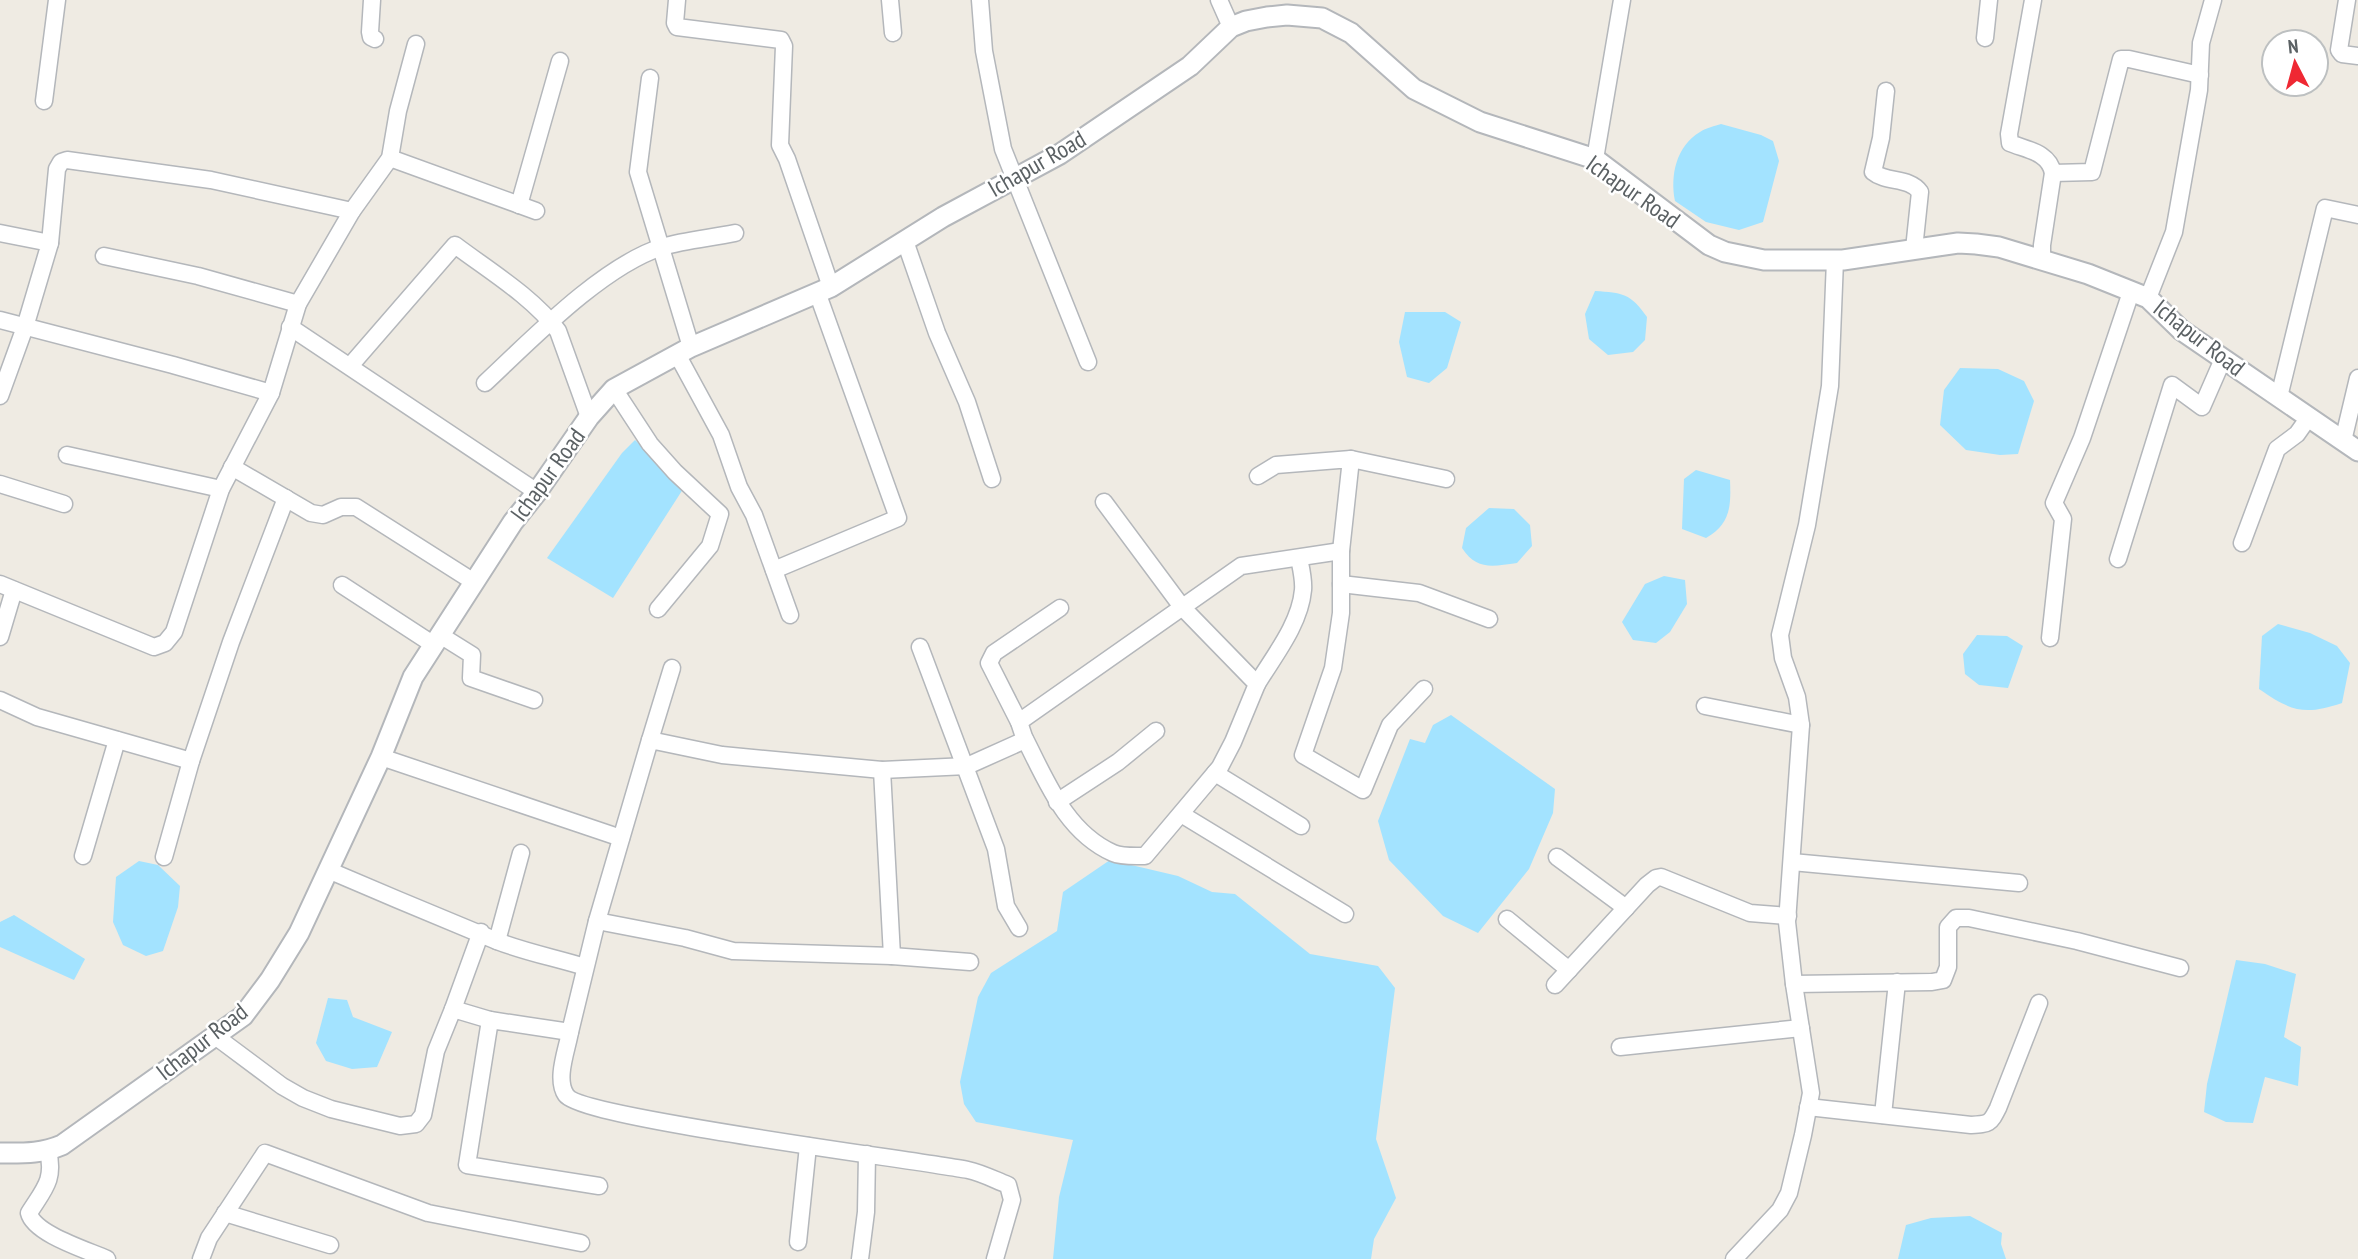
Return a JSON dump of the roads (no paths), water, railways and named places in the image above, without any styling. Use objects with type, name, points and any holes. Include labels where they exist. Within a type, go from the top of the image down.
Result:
[{"type":"street","points":[[44,101],[57,0]]},
{"type":"street","points":[[372,0],[370,32],[375,39]]},
{"type":"street","points":[[677,0],[677,27],[781,40],[784,46],[779,145],[787,159],[824,289],[898,518],[774,570]]},
{"type":"street","points":[[890,0],[892,33]]},
{"type":"street","points":[[980,0],[984,51],[1003,149],[1088,362]]},
{"type":"street","points":[[1219,0],[1231,27]]},
{"type":"street","points":[[1595,159],[1622,0]]},
{"type":"street","points":[[1985,38],[1989,0]]},
{"type":"street","points":[[2033,0],[2008,134],[2010,144],[2049,160],[2053,173],[2042,260]]},
{"type":"street","points":[[2050,638],[2063,519],[2054,503],[2140,295],[2174,232],[2199,90],[2201,43],[2213,0]]},
{"type":"street","points":[[2347,0],[2339,50],[2343,54],[2358,56]]},
{"type":"street","name":"Ichapur Road","points":[[0,1153],[34,1154],[62,1145],[243,1016],[270,980],[299,933],[381,757],[413,677],[513,522],[589,417],[614,390],[685,352],[824,289],[943,217],[1060,154],[1190,66],[1231,27],[1246,21],[1287,15],[1322,18],[1351,33],[1414,89],[1479,122],[1595,159],[1709,245],[1736,255],[1765,260],[1835,260],[1958,243],[1999,247],[2088,274],[2140,295],[2181,330],[2351,446]]},
{"type":"street","points":[[0,638],[7,587],[154,647],[166,643],[174,632],[221,489],[271,393],[298,304],[352,211],[390,158],[398,111],[416,44]]},
{"type":"street","points":[[2053,173],[2092,173],[2121,60],[2129,59],[2200,75]]},
{"type":"street","points":[[519,205],[560,61]]},
{"type":"street","points":[[650,78],[638,172],[661,247],[685,352],[721,435],[739,487],[754,515],[790,615]]},
{"type":"street","points":[[1886,91],[1881,138],[1873,172],[1880,177],[1914,185],[1920,192],[1914,249]]},
{"type":"street","points":[[390,158],[536,211]]},
{"type":"street","points":[[0,396],[25,327],[50,243],[57,169],[61,163],[67,160],[211,180],[352,211]]},
{"type":"street","points":[[2279,397],[2325,208],[2358,215]]},
{"type":"street","points":[[0,233],[50,243]]},
{"type":"street","points":[[485,383],[551,321],[615,270],[661,247],[735,233]]},
{"type":"street","points":[[905,241],[937,333],[967,402],[992,479]]},
{"type":"street","points":[[350,366],[455,245],[513,288],[551,321],[558,331],[589,417]]},
{"type":"street","points":[[104,256],[198,276],[298,304]]},
{"type":"street","points":[[1734,1259],[1780,1210],[1789,1193],[1811,1093],[1794,984],[1788,916],[1801,725],[1797,697],[1783,658],[1780,635],[1807,525],[1830,386],[1835,260]]},
{"type":"street","points":[[0,320],[271,393]]},
{"type":"street","points":[[290,327],[537,492]]},
{"type":"street","points":[[2118,559],[2172,385],[2202,407],[2223,359]]},
{"type":"street","points":[[2351,446],[2358,378]]},
{"type":"street","points":[[614,390],[650,444],[675,472],[720,514],[710,546],[657,609]]},
{"type":"street","points":[[2242,543],[2277,449],[2297,435],[2309,417]]},
{"type":"street","points":[[67,455],[221,489]]},
{"type":"street","points":[[1258,476],[1276,465],[1351,459],[1446,479]]},
{"type":"street","points":[[1351,459],[1341,551],[1341,613],[1333,668],[1303,755],[1363,790],[1390,725],[1424,689]]},
{"type":"street","points":[[232,467],[310,513],[323,515],[341,507],[356,507],[474,582]]},
{"type":"street","points":[[0,484],[64,505]]},
{"type":"street","points":[[164,857],[191,761],[231,642],[286,498]]},
{"type":"street","points":[[1104,502],[1182,607],[1257,684]]},
{"type":"street","points":[[1019,722],[1241,566],[1341,551]]},
{"type":"street","points":[[1060,608],[994,653],[989,663],[1057,802],[1078,830],[1115,854],[1145,856],[1214,773],[1233,742],[1257,684],[1291,627],[1301,603],[1303,588],[1299,558]]},
{"type":"street","points":[[1341,584],[1419,593],[1489,619]]},
{"type":"street","points":[[342,585],[437,640],[472,655],[471,678],[534,700]]},
{"type":"street","points":[[920,647],[996,849],[1006,906],[1018,928]]},
{"type":"street","points":[[673,668],[585,967],[561,1082],[565,1094],[572,1101],[613,1112],[972,1171],[1008,1185],[1012,1200],[995,1259]]},
{"type":"street","points":[[0,700],[37,717],[191,761]]},
{"type":"street","points":[[1705,706],[1801,725]]},
{"type":"street","points":[[1057,802],[1118,762],[1156,731]]},
{"type":"street","points":[[650,740],[722,755],[882,770],[967,766],[1025,739]]},
{"type":"street","points":[[83,856],[117,740]]},
{"type":"street","points":[[381,757],[621,838]]},
{"type":"street","points":[[882,770],[892,956]]},
{"type":"street","points":[[1214,773],[1301,826]]},
{"type":"street","points":[[1181,814],[1345,914]]},
{"type":"street","points":[[497,940],[521,853]]},
{"type":"street","points":[[1557,857],[1626,908]]},
{"type":"street","points":[[1791,862],[2019,883]]},
{"type":"street","points":[[328,870],[453,924],[585,967]]},
{"type":"street","points":[[1555,985],[1647,885],[1661,877],[1750,913],[1788,916]]},
{"type":"street","points":[[1794,984],[1943,980],[1948,967],[1948,927],[1956,918],[1969,918],[2077,941],[2180,968]]},
{"type":"street","points":[[1507,919],[1569,970]]},
{"type":"street","points":[[597,920],[733,951],[970,961]]},
{"type":"street","points":[[215,1036],[282,1086],[303,1098],[400,1126],[416,1125],[423,1115],[436,1051],[481,932]]},
{"type":"street","points":[[1883,1115],[1897,982]]},
{"type":"street","points":[[1808,1107],[1971,1125],[1986,1124],[1992,1120],[1998,1108],[2039,1003]]},
{"type":"street","points":[[453,1009],[490,1020],[570,1032]]},
{"type":"street","points":[[490,1020],[467,1165],[599,1186]]},
{"type":"street","points":[[1620,1047],[1801,1028]]},
{"type":"street","points":[[797,1242],[808,1146]]},
{"type":"street","points":[[48,1151],[52,1167],[51,1179],[29,1213],[31,1220],[41,1230],[107,1259]]},
{"type":"street","points":[[201,1259],[209,1238],[265,1153],[428,1213],[581,1242]]},
{"type":"street","points":[[860,1259],[866,1212],[867,1154]]},
{"type":"street","points":[[225,1213],[330,1245]]},
{"type":"water","points":[[1721,124],[1773,141],[1779,161],[1763,222],[1739,230],[1706,222],[1675,201],[1674,172],[1680,153],[1700,132]]},
{"type":"water","points":[[1595,291],[1625,296],[1636,303],[1647,317],[1645,340],[1633,352],[1608,355],[1589,339],[1585,314]]},
{"type":"water","points":[[1405,312],[1445,312],[1461,322],[1447,368],[1429,383],[1407,377],[1399,342]]},
{"type":"water","points":[[1960,368],[1998,369],[2024,381],[2034,401],[2018,454],[2000,455],[1966,450],[1940,425],[1944,390]]},
{"type":"water","points":[[635,440],[685,486],[613,598],[547,558],[622,453]]},
{"type":"water","points":[[1696,470],[1730,480],[1728,513],[1720,527],[1706,538],[1682,529],[1684,479]]},
{"type":"water","points":[[1489,508],[1514,509],[1530,525],[1532,546],[1517,563],[1493,566],[1480,564],[1462,548],[1466,528]]},
{"type":"water","points":[[1664,576],[1685,580],[1687,604],[1670,632],[1656,643],[1633,640],[1622,622],[1645,584]]},
{"type":"water","points":[[2278,624],[2310,633],[2337,646],[2350,663],[2342,703],[2318,709],[2298,709],[2289,707],[2259,689],[2262,636]]},
{"type":"water","points":[[1977,635],[2007,636],[2023,646],[2008,688],[1979,685],[1965,674],[1963,654]]},
{"type":"water","points":[[1451,715],[1555,789],[1553,813],[1529,869],[1478,933],[1443,916],[1389,860],[1378,821],[1410,739],[1425,743],[1433,725]]},
{"type":"water","points":[[1110,860],[1178,876],[1212,892],[1235,894],[1310,954],[1378,966],[1395,988],[1376,1139],[1396,1198],[1374,1239],[1371,1259],[1053,1259],[1059,1197],[1073,1140],[976,1122],[964,1104],[960,1082],[978,997],[991,973],[1057,931],[1063,892]]},
{"type":"water","points":[[139,861],[158,865],[180,886],[178,907],[163,951],[146,956],[123,945],[113,922],[116,877]]},
{"type":"water","points":[[14,915],[85,959],[74,980],[0,947],[0,922]]},
{"type":"water","points":[[2236,960],[2265,964],[2296,974],[2284,1037],[2301,1047],[2298,1086],[2265,1077],[2253,1123],[2226,1122],[2204,1112],[2207,1084]]},
{"type":"water","points":[[328,998],[347,1000],[353,1017],[392,1032],[377,1067],[352,1069],[326,1061],[316,1043]]},
{"type":"water","points":[[1970,1216],[2002,1233],[2001,1244],[2006,1259],[1898,1259],[1906,1225],[1931,1218]]}]
